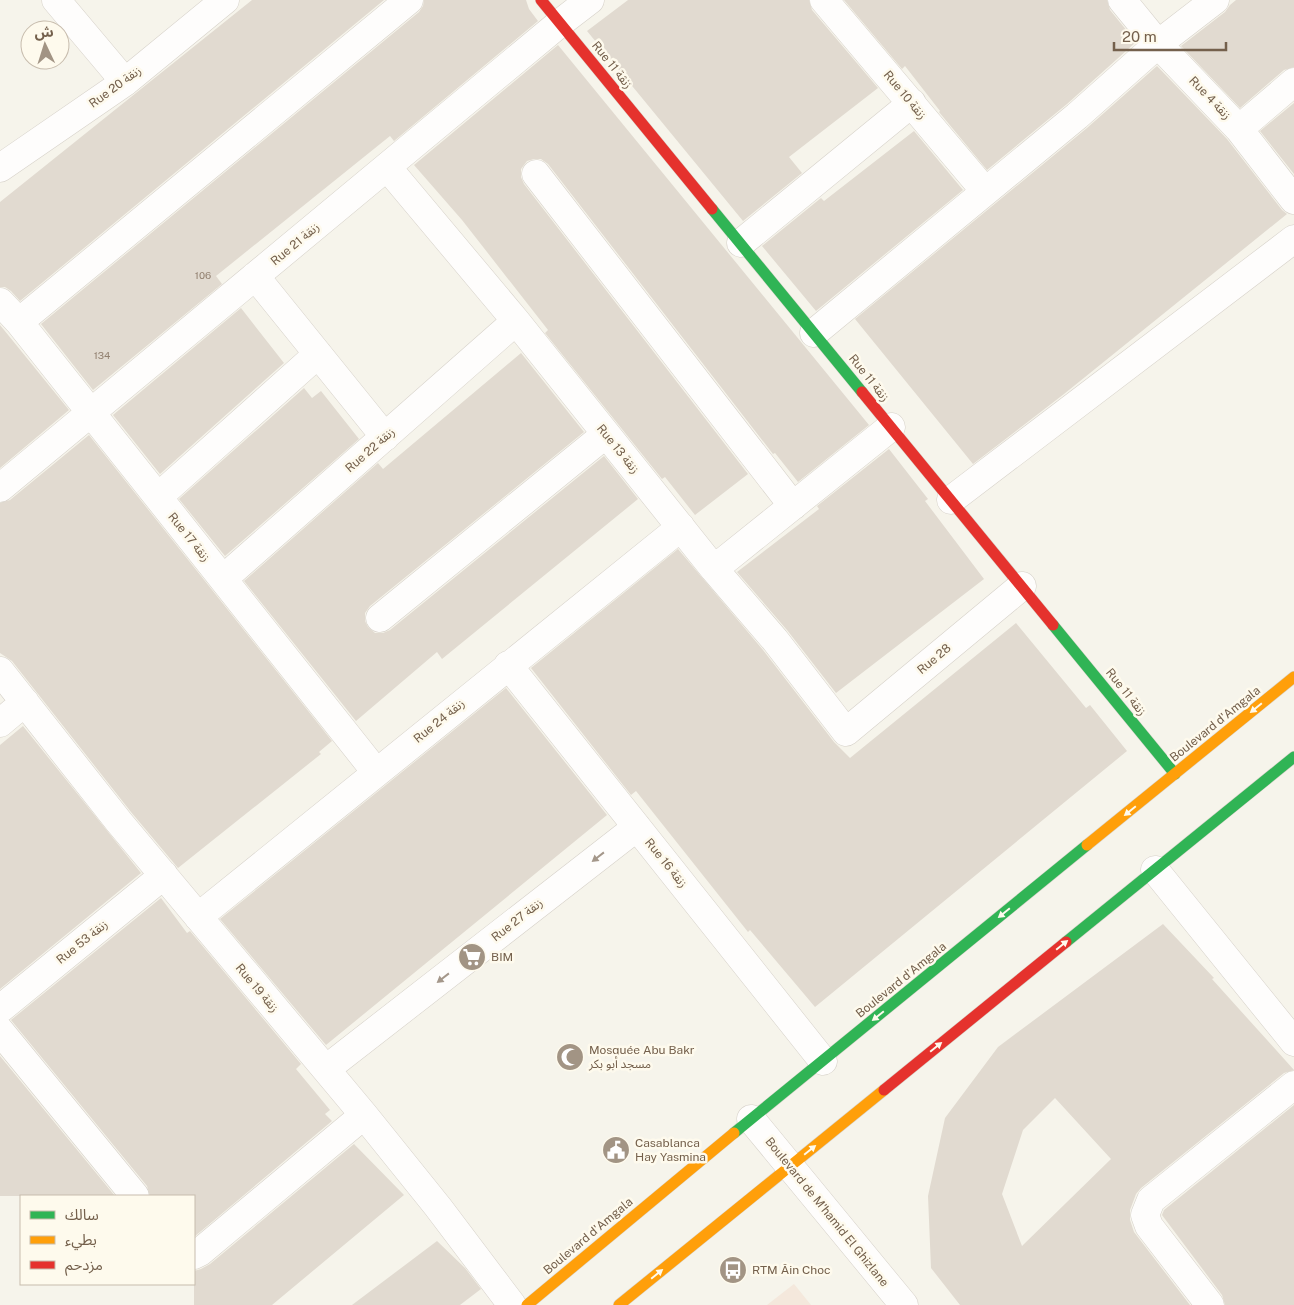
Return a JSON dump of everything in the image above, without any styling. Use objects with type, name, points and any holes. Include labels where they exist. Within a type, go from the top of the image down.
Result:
[{"type":"street","points":[[56,0],[125,82]]},
{"type":"street","name":"Rue 20 زنقة","points":[[0,168],[125,82],[225,0]]},
{"type":"street","points":[[19,322],[409,0]]},
{"type":"street","name":"Rue 11 زنقة","points":[[541,0],[1175,774]]},
{"type":"street","name":"Rue 21 زنقة","points":[[0,488],[590,0]]},
{"type":"street","name":"Rue 10 زنقة","points":[[824,0],[985,191]]},
{"type":"street","name":"Rue 4 زنقة","points":[[1122,0],[1158,44],[1240,129],[1294,200]]},
{"type":"street","points":[[814,333],[1077,116],[1158,44],[1215,0]]},
{"type":"street","points":[[1240,129],[1294,82]]},
{"type":"street","points":[[741,243],[912,103]]},
{"type":"street","name":"Rue 13 زنقة","points":[[388,167],[516,321],[714,569],[775,640],[846,732]]},
{"type":"street","points":[[536,174],[793,506]]},
{"type":"street","points":[[951,500],[1294,239]]},
{"type":"street","points":[[255,276],[385,437]]},
{"type":"street","name":"Rue 17 زنقة","points":[[0,302],[19,322],[376,772]]},
{"type":"street","name":"Rue 22 زنقة","points":[[222,579],[516,321]]},
{"type":"street","points":[[158,497],[318,354]]},
{"type":"street","points":[[714,569],[891,427]]},
{"type":"street","points":[[380,618],[606,434]]},
{"type":"street","name":"Rue 24 زنقة","points":[[198,917],[681,526]]},
{"type":"street","name":"Rue 28","points":[[846,732],[1022,586]]},
{"type":"street","name":"Rue 16 زنقة","points":[[508,665],[823,1061]]},
{"type":"street","name":"Rue 19 زنقة","points":[[0,671],[119,822],[364,1115],[438,1207],[512,1305]]},
{"type":"street","name":"Boulevard d'Amgala","points":[[527,1305],[751,1119],[1294,677]]},
{"type":"street","points":[[0,723],[25,702]]},
{"type":"street","points":[[619,1305],[1294,757]]},
{"type":"street","name":"Rue 27 زنقة","points":[[326,1069],[637,827]]},
{"type":"street","points":[[1155,870],[1294,1042]]},
{"type":"street","name":"Rue 53 زنقة","points":[[0,1009],[164,875]]},
{"type":"street","points":[[0,1031],[134,1195]]},
{"type":"street","points":[[1210,1305],[1149,1226],[1145,1215],[1151,1200],[1294,1085]]},
{"type":"street","points":[[195,1254],[364,1115]]},
{"type":"street","name":"Boulevard de M'hamid El Ghizlane","points":[[751,1119],[904,1305]]},
{"type":"shaded area","points":[[794,1284],[811,1305],[767,1305]]},
{"type":"building","points":[[252,0],[384,0],[20,301],[11,291],[5,287],[0,287],[0,202]]},
{"type":"building","points":[[424,0],[526,0],[529,9],[538,21],[394,141],[390,136],[216,276],[222,284],[93,390],[41,324],[419,12]]},
{"type":"building","points":[[628,0],[809,0],[812,10],[878,88],[789,157],[802,173],[743,221],[587,31]]},
{"type":"building","points":[[844,0],[1107,0],[1110,10],[1136,42],[1067,104],[987,170],[939,112],[905,66],[902,69]]},
{"type":"building","points":[[1236,0],[1294,0],[1294,67],[1284,70],[1240,108],[1181,46],[1225,12]]},
{"type":"building","points":[[558,45],[869,425],[798,482],[775,453],[773,454],[548,164],[541,159],[527,161],[521,169],[521,177],[524,184],[748,474],[695,515],[665,477],[662,479],[545,333],[548,330],[462,220],[414,165]]},
{"type":"building","points":[[1157,66],[1227,139],[1287,214],[1064,394],[973,464],[855,319],[1087,128]]},
{"type":"building","points":[[1294,103],[1294,174],[1260,131]]},
{"type":"building","points":[[914,131],[963,190],[816,311],[762,246],[821,198],[824,201]]},
{"type":"building","points":[[241,308],[284,363],[160,474],[113,415]]},
{"type":"building","points":[[0,325],[69,410],[0,468]]},
{"type":"building","points":[[521,353],[584,432],[370,606],[365,613],[365,621],[368,627],[375,633],[383,633],[390,630],[604,456],[638,499],[442,659],[437,652],[356,721],[244,581],[378,463],[383,469]]},
{"type":"building","points":[[304,388],[312,398],[321,391],[359,439],[225,556],[179,499]]},
{"type":"building","points":[[89,435],[332,741],[319,752],[321,754],[178,868],[131,812],[12,661],[0,653],[0,503],[10,500]]},
{"type":"building","points":[[889,449],[928,499],[925,501],[984,579],[836,693],[787,630],[737,572],[819,509],[817,506]]},
{"type":"building","points":[[678,549],[763,650],[834,742],[850,758],[1016,623],[1086,708],[1090,705],[1127,751],[815,1007],[750,930],[748,932],[636,791],[631,795],[531,668]]},
{"type":"building","points":[[506,688],[607,815],[326,1045],[220,919]]},
{"type":"building","points":[[23,726],[141,873],[0,989],[0,745]]},
{"type":"building","points":[[161,898],[187,933],[190,931],[301,1064],[296,1069],[330,1110],[325,1114],[332,1121],[195,1236],[195,1195],[150,1195],[147,1186],[11,1020]]},
{"type":"building","points":[[1163,924],[1214,978],[1212,979],[1294,1070],[1284,1073],[1136,1194],[1130,1210],[1130,1220],[1134,1232],[1190,1305],[960,1305],[931,1268],[928,1196],[945,1118],[998,1047]],"holes":[[[1055,1098],[1111,1159],[1022,1246],[1002,1194],[1023,1130]]]},
{"type":"building","points":[[0,1056],[114,1195],[0,1196]]},
{"type":"building","points":[[1294,1105],[1294,1305],[1225,1305],[1222,1295],[1162,1215],[1164,1210]]},
{"type":"building","points":[[354,1144],[404,1195],[272,1305],[194,1305],[195,1271],[210,1264]]},
{"type":"building","points":[[437,1241],[465,1268],[481,1289],[460,1305],[352,1305]]},
{"type":"traffic: fast","points":[[712,209],[862,392]]},
{"type":"traffic: fast","points":[[1053,625],[1175,774]]},
{"type":"traffic: fast","points":[[1066,942],[1294,757]]},
{"type":"traffic: fast","points":[[734,1133],[1087,845]]},
{"type":"traffic: slow","points":[[1087,845],[1294,677]]},
{"type":"traffic: slow","points":[[619,1305],[884,1090]]},
{"type":"traffic: slow","points":[[527,1305],[734,1133]]},
{"type":"traffic: jam","points":[[541,0],[712,209]]},
{"type":"traffic: jam","points":[[862,392],[1053,625]]},
{"type":"traffic: jam","points":[[884,1090],[1066,942]]},
{"type":"place","name":"BIM","points":[[472,957]]},
{"type":"place","name":"Mosquée Abu Bakr مسجد أبو بكر","points":[[570,1057]]},
{"type":"place","name":"Casablanca Hay Yasmina","points":[[616,1150]]},
{"type":"place","name":"RTM Âin Choc","points":[[733,1270]]}]
